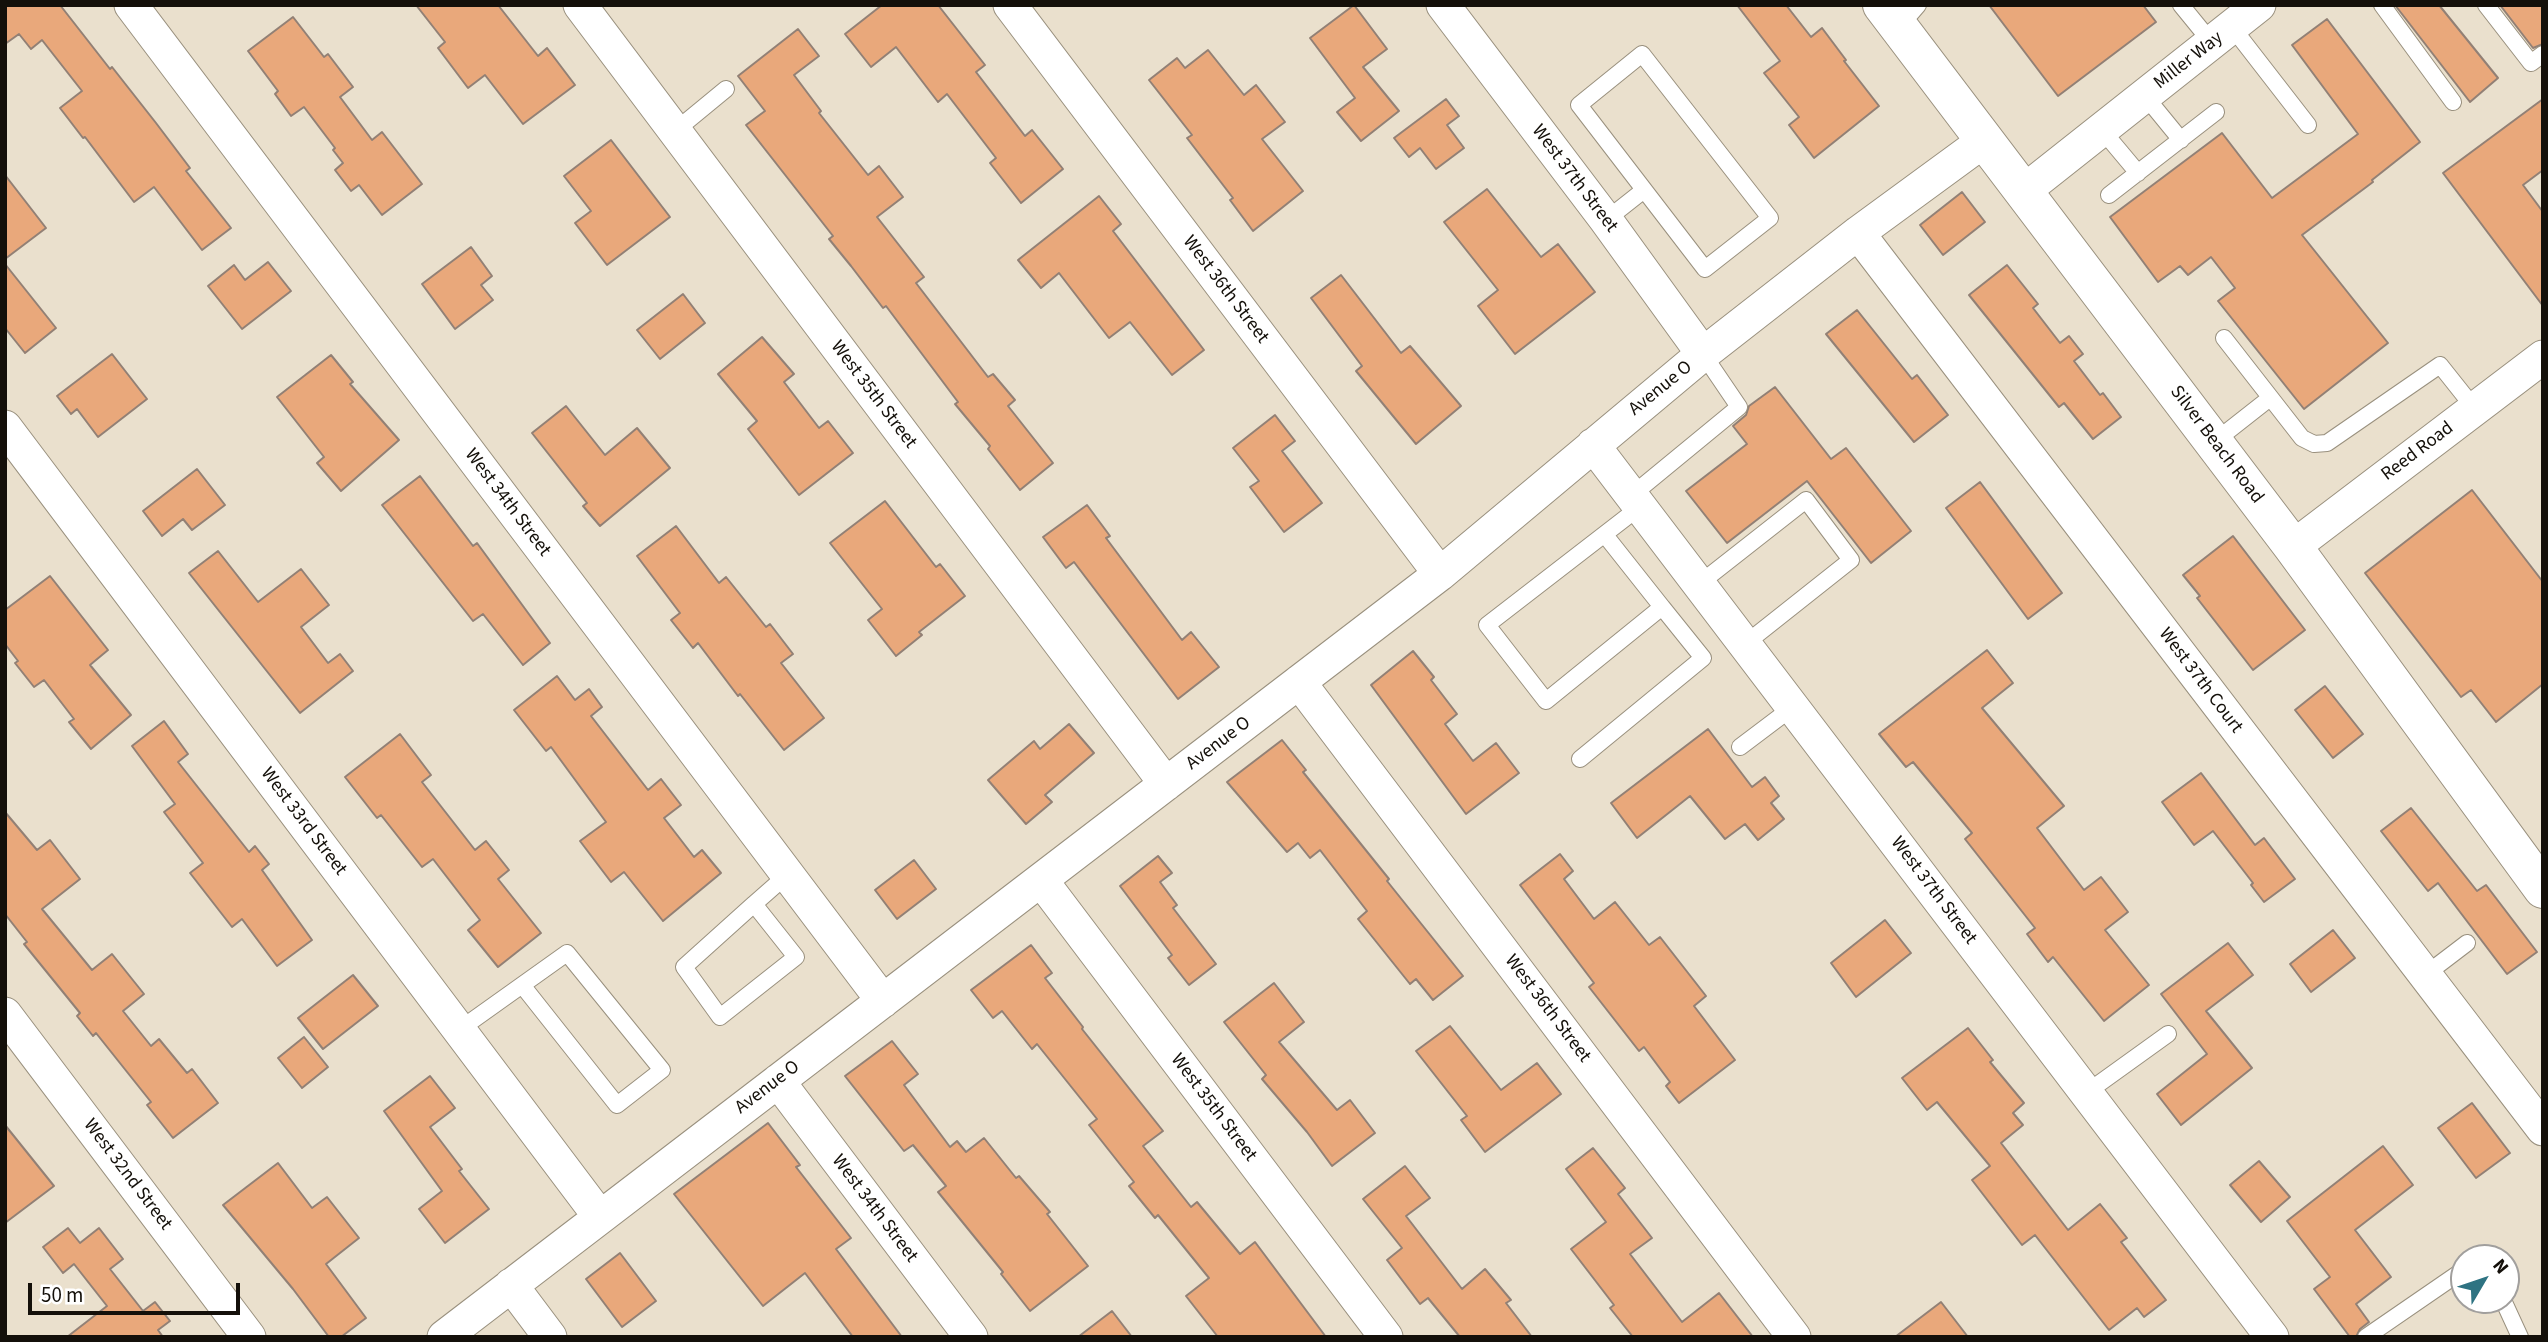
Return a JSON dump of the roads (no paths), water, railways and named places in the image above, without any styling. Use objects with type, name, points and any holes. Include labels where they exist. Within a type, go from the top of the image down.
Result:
[{"type":"street","name":"West 34th Street","points":[[131,5],[883,1001]]},
{"type":"street","name":"West 35th Street","points":[[580,5],[1166,784]]},
{"type":"street","name":"West 36th Street","points":[[1010,5],[1440,574]]},
{"type":"street","name":"West 37th Street","points":[[1443,5],[1703,354]]},
{"type":"street","name":"Miller Way","points":[[2111,123],[2259,5]]},
{"type":"street","name":"Silver Beach Road","points":[[1899,13],[1985,140],[2293,547],[2543,889]]},
{"type":"street","points":[[2024,191],[2111,123]]},
{"type":"street","name":"Avenue O","points":[[444,1337],[1440,574],[1703,354],[1858,233],[1985,140]]},
{"type":"street","name":"West 37th Court","points":[[1858,233],[2543,1129]]},
{"type":"street","name":"Reed Road","points":[[2293,547],[2543,357]]},
{"type":"street","name":"West 33rd Street","points":[[5,427],[600,1217]]},
{"type":"street","name":"West 37th Street","points":[[1593,444],[2272,1337]]},
{"type":"street","name":"West 36th Street","points":[[1299,682],[1794,1337]]},
{"type":"street","name":"West 35th Street","points":[[1041,880],[1386,1337]]},
{"type":"street","name":"West 32nd Street","points":[[5,1014],[249,1337]]},
{"type":"street","name":"West 34th Street","points":[[778,1081],[971,1337]]},
{"type":"street","points":[[511,1285],[550,1337]]},
{"type":"lane","points":[[2181,5],[2222,35],[2308,125]]},
{"type":"lane","points":[[2382,5],[2453,102]]},
{"type":"lane","points":[[2486,5],[2531,64],[2543,54]]},
{"type":"lane","points":[[1642,54],[1770,218],[1705,269],[1644,190],[1579,105],[1642,54]]},
{"type":"lane","points":[[675,131],[726,89]]},
{"type":"lane","points":[[2145,96],[2180,140]]},
{"type":"lane","points":[[2109,195],[2216,112]]},
{"type":"lane","points":[[2111,123],[2138,173]]},
{"type":"lane","points":[[1605,219],[1644,190]]},
{"type":"lane","points":[[2224,338],[2302,438],[2314,444],[2327,443],[2440,365],[2475,409]]},
{"type":"lane","points":[[1662,607],[1546,701],[1487,625],[1605,535],[1636,501],[1739,407],[1703,354]]},
{"type":"lane","points":[[2214,442],[2270,398]]},
{"type":"lane","points":[[1699,584],[1806,500],[1851,560],[1745,644]]},
{"type":"lane","points":[[1580,759],[1703,658],[1605,535]]},
{"type":"lane","points":[[1740,747],[1793,707]]},
{"type":"lane","points":[[754,904],[796,957],[720,1017],[684,967],[754,904],[787,875]]},
{"type":"lane","points":[[2425,975],[2467,943]]},
{"type":"lane","points":[[459,1030],[522,985],[567,953],[662,1070],[617,1105],[522,985]]},
{"type":"lane","points":[[2087,1093],[2168,1034]]},
{"type":"lane","points":[[2366,1337],[2450,1280]]},
{"type":"lane","points":[[2510,1314],[2520,1337]]}]
